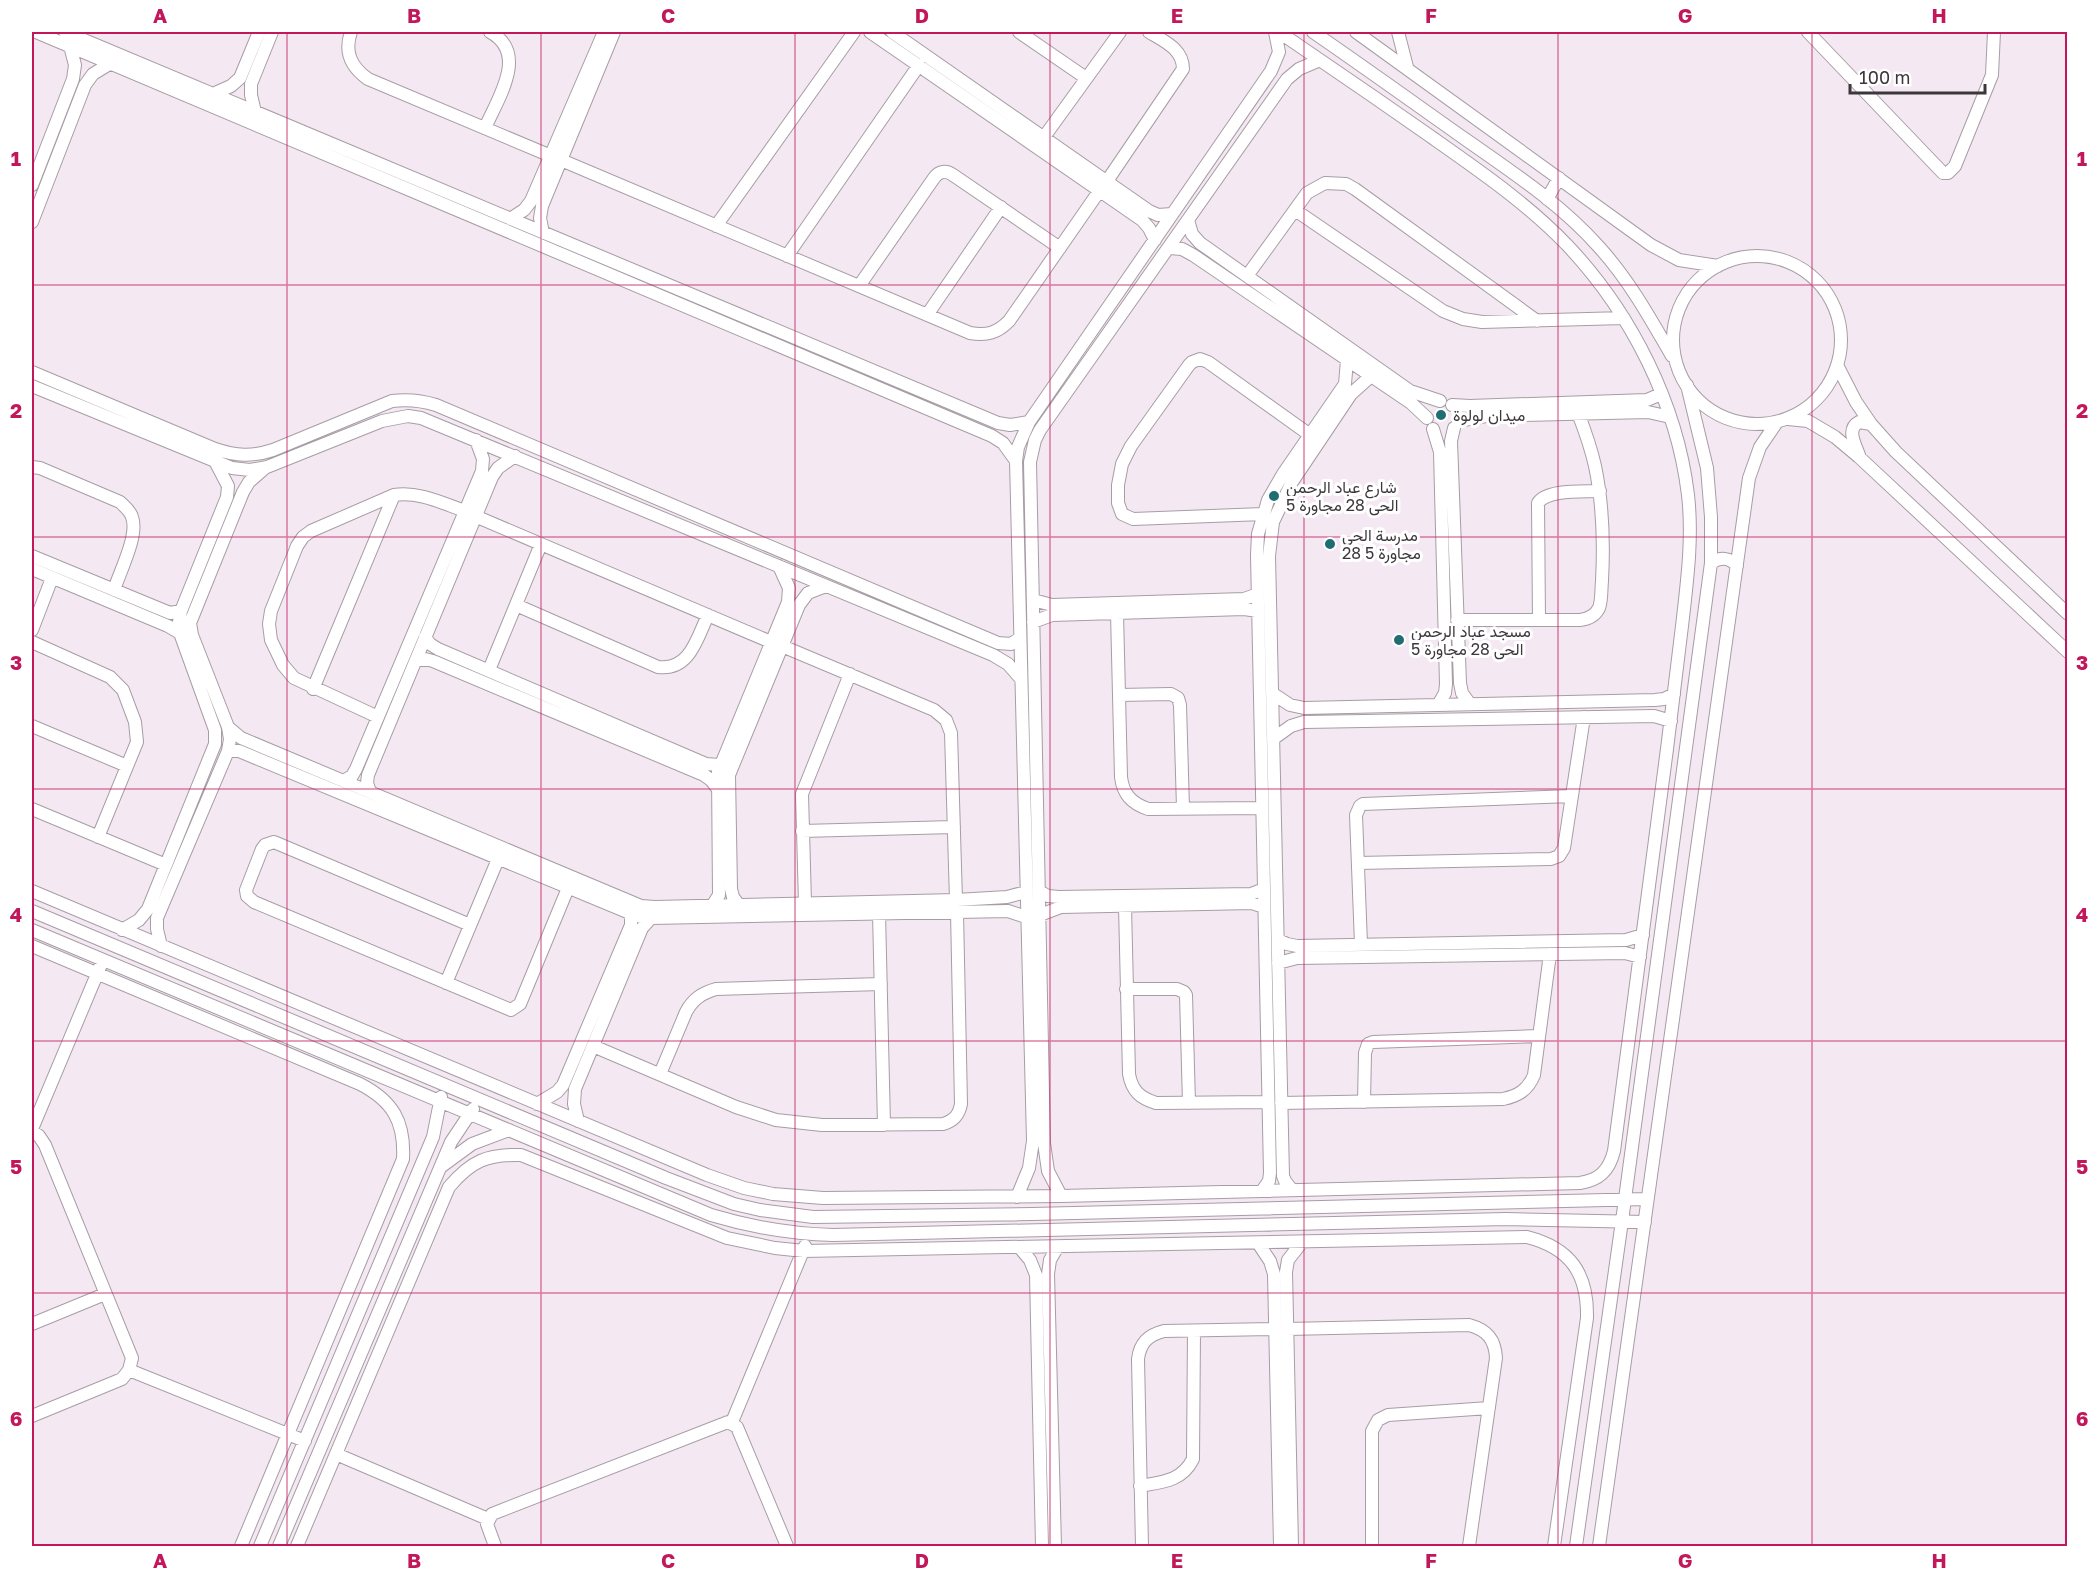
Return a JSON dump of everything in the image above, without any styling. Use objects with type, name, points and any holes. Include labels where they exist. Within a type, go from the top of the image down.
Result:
[{"type":"street","points":[[36,32],[388,174],[510,219],[998,423],[1010,425],[1029,422]]},
{"type":"street","points":[[65,32],[255,112],[388,174],[719,320],[992,436],[1004,443],[1016,461]]},
{"type":"street","points":[[255,112],[250,89],[250,70],[259,32]]},
{"type":"street","points":[[213,94],[236,82],[250,70],[272,32]]},
{"type":"street","points":[[351,32],[348,49],[351,61],[358,72],[368,79],[970,333],[981,335],[992,334],[1009,321],[1180,76],[1183,61],[1175,49],[1149,32]]},
{"type":"street","points":[[485,128],[509,71],[511,58],[507,46],[500,37],[490,32]]},
{"type":"street","points":[[596,64],[604,32]]},
{"type":"street","points":[[543,233],[537,204],[596,64],[614,32]]},
{"type":"street","points":[[716,226],[854,32]]},
{"type":"street","points":[[870,32],[1146,215],[1172,214]]},
{"type":"street","points":[[892,32],[1044,137],[1103,186]]},
{"type":"street","points":[[1019,32],[1086,78]]},
{"type":"street","points":[[1044,137],[1120,32]]},
{"type":"street","points":[[32,891],[723,1182],[773,1194],[804,1198],[1061,1196],[1580,1183],[1592,1181],[1603,1174],[1611,1164],[1614,1152],[1671,721],[1690,553],[1688,496],[1670,417],[1644,355],[1624,318],[1597,280],[1567,245],[1530,210],[1487,176],[1277,32]]},
{"type":"street","points":[[1017,1197],[1029,1168],[1033,1141],[1016,461],[1018,447],[1029,422],[1271,71],[1279,52],[1277,32]]},
{"type":"street","points":[[1313,32],[1434,116],[1547,199],[1593,240],[1623,276],[1677,364],[1687,385],[1707,468],[1711,517],[1711,563],[1576,1546]]},
{"type":"street","points":[[1356,32],[1664,253],[1694,263],[1718,266]]},
{"type":"street","points":[[1398,32],[1407,68]]},
{"type":"street","points":[[1808,32],[1943,173],[1948,173],[1955,166],[1992,75],[1994,32]]},
{"type":"street","points":[[32,184],[73,79],[75,65],[70,46]]},
{"type":"street","points":[[1061,1196],[1048,1171],[1045,1152],[1030,462],[1032,451],[1040,430],[1287,79],[1299,69],[1320,60]]},
{"type":"street","points":[[32,222],[85,84],[93,74],[111,63]]},
{"type":"street","points":[[788,256],[920,65]]},
{"type":"street","points":[[73,79],[85,84]]},
{"type":"street","points":[[1422,131],[1434,116]]},
{"type":"street","points":[[859,286],[933,178],[940,172],[950,172],[1060,248]]},
{"type":"street","points":[[1547,199],[1559,178]]},
{"type":"street","points":[[1247,276],[1308,193],[1325,183],[1346,184],[1537,321]]},
{"type":"street","points":[[510,219],[537,204]]},
{"type":"street","points":[[927,315],[1001,207]]},
{"type":"street","points":[[1295,210],[1452,316],[1482,322],[1624,318]]},
{"type":"street","points":[[1146,215],[1155,240]]},
{"type":"street","points":[[1188,220],[1195,239],[1410,391],[1452,405],[1470,406],[1647,400],[1662,394]]},
{"type":"street","points":[[1169,248],[1182,249],[1193,255],[1411,403],[1441,433],[1456,424],[1486,416],[1652,412],[1670,417]]},
{"type":"street","points":[[1599,1546],[1752,470],[1760,447],[1782,420],[1806,408],[1822,393],[1837,365],[1841,342],[1838,319],[1829,298],[1815,280],[1796,266],[1763,256],[1740,258],[1708,272],[1692,288],[1680,308],[1673,341],[1677,364]]},
{"type":"street","points":[[719,320],[724,308]]},
{"type":"street","points":[[1263,514],[1133,519],[1127,517],[1119,509],[1118,503],[1118,484],[1122,464],[1131,446],[1189,365],[1200,359],[1208,362],[1310,435]]},
{"type":"street","points":[[1262,1191],[1269,1181],[1270,1173],[1258,534],[1263,514],[1275,486],[1345,384],[1347,360]]},
{"type":"street","points":[[1070,362],[1083,370]]},
{"type":"street","points":[[1837,365],[1856,402],[1871,423],[1911,467],[2067,614]]},
{"type":"street","points":[[32,372],[230,454],[244,456],[259,455],[392,401],[406,399],[436,405],[998,643],[1011,644],[1020,638]]},
{"type":"street","points":[[1292,1190],[1283,1176],[1269,556],[1273,522],[1292,482],[1354,389],[1371,376]]},
{"type":"street","points":[[1687,385],[1711,410],[1732,420],[1754,424],[1782,420],[1808,421],[1835,437],[2067,652]]},
{"type":"street","points":[[32,386],[216,464],[250,470],[267,467],[382,421],[408,416],[434,422],[993,656],[1008,664],[1021,679]]},
{"type":"street","points":[[1438,705],[1445,693],[1446,684],[1440,452],[1430,424],[1429,409],[1440,401]]},
{"type":"street","points":[[1452,405],[1458,412],[1451,441],[1460,683],[1462,693],[1470,704]]},
{"type":"street","points":[[1457,620],[1586,619],[1592,616],[1600,606],[1603,563],[1600,491],[1588,438],[1578,413]]},
{"type":"street","points":[[1859,457],[1852,428],[1859,422],[1871,423]]},
{"type":"street","points":[[323,429],[329,442]]},
{"type":"street","points":[[370,792],[367,783],[368,775],[426,637],[470,514],[483,465],[476,440]]},
{"type":"street","points":[[343,781],[354,773],[470,514],[495,472],[515,456]]},
{"type":"street","points":[[122,930],[146,913],[216,739],[215,730],[178,622],[227,497],[228,486],[216,464]]},
{"type":"street","points":[[32,467],[40,468],[120,502],[129,510],[133,518],[133,537],[114,590]]},
{"type":"street","points":[[161,946],[157,918],[228,751],[230,739],[228,727],[192,635],[190,623],[243,492],[249,482],[267,467]]},
{"type":"street","points":[[1539,620],[1538,503],[1550,494],[1600,491]]},
{"type":"street","points":[[378,717],[299,681],[286,670],[271,640],[269,629],[271,611],[297,546],[303,537],[311,531],[394,495],[405,494],[419,495],[470,514],[934,710],[946,720],[951,733],[956,906],[960,1111],[956,1118],[943,1124],[884,1125],[817,1125],[776,1120],[744,1110],[593,1046]]},
{"type":"street","points":[[313,688],[394,495]]},
{"type":"street","points":[[489,670],[541,544]]},
{"type":"street","points":[[32,556],[170,613],[181,611]]},
{"type":"street","points":[[1711,563],[1722,558],[1734,563],[1737,567]]},
{"type":"street","points":[[739,905],[731,889],[728,780],[777,644],[789,595],[787,580],[779,566]]},
{"type":"street","points":[[32,569],[180,633]]},
{"type":"street","points":[[32,630],[52,578]]},
{"type":"street","points":[[712,906],[719,895],[717,788],[720,765],[777,644],[803,598],[814,589],[826,586]]},
{"type":"street","points":[[1033,600],[1052,605],[1244,598],[1258,594]]},
{"type":"street","points":[[516,605],[664,668],[677,665],[688,657],[708,615]]},
{"type":"street","points":[[1033,622],[1052,615],[1244,609],[1258,611]]},
{"type":"street","points":[[1117,613],[1121,777],[1126,794],[1139,806],[1148,809],[1262,808]]},
{"type":"street","points":[[426,637],[434,646],[489,670],[706,764],[720,765]]},
{"type":"street","points":[[32,642],[110,677],[123,690],[135,722],[138,735],[98,837]]},
{"type":"street","points":[[416,661],[425,659],[433,661],[704,775],[717,788]]},
{"type":"street","points":[[805,903],[801,799],[804,783],[850,674]]},
{"type":"street","points":[[1272,693],[1290,705],[1304,708],[1655,700],[1664,699],[1674,693]]},
{"type":"street","points":[[1119,695],[1171,694],[1180,701],[1183,808]]},
{"type":"street","points":[[1273,739],[1291,726],[1304,722],[1654,716],[1671,721]]},
{"type":"street","points":[[1358,864],[1556,858],[1564,848],[1584,717]]},
{"type":"street","points":[[32,726],[127,766]]},
{"type":"street","points":[[228,727],[241,738],[370,792],[533,867],[640,906],[805,903],[956,906]]},
{"type":"street","points":[[228,751],[238,751],[498,859],[533,867],[568,888],[631,914],[651,918],[879,913],[1000,904],[1026,892]]},
{"type":"street","points":[[1361,944],[1356,815],[1360,806],[1368,802],[1572,796]]},
{"type":"street","points":[[32,808],[166,865]]},
{"type":"street","points":[[1024,813],[1037,812]]},
{"type":"street","points":[[802,831],[954,827]]},
{"type":"street","points":[[470,925],[278,843],[269,843],[262,849],[246,890],[250,900],[507,1009],[518,1007],[568,888]]},
{"type":"street","points":[[446,983],[498,859]]},
{"type":"street","points":[[1039,891],[1048,896],[1059,897],[1251,894],[1264,889]]},
{"type":"street","points":[[1040,915],[1061,907],[1252,903],[1264,907]]},
{"type":"street","points":[[1000,904],[1026,917]]},
{"type":"street","points":[[1125,906],[1129,1074],[1134,1090],[1145,1100],[1156,1103],[1268,1102]]},
{"type":"street","points":[[32,911],[709,1195],[760,1210],[813,1217],[1647,1199]]},
{"type":"street","points":[[879,913],[884,1125]]},
{"type":"street","points":[[537,1104],[557,1092],[563,1085],[631,925],[631,914]]},
{"type":"street","points":[[578,1121],[574,1094],[642,928],[651,918]]},
{"type":"street","points":[[32,930],[711,1215],[759,1228],[808,1234],[1506,1219],[1645,1222]]},
{"type":"street","points":[[1278,940],[1297,946],[1626,940],[1643,935]]},
{"type":"street","points":[[32,1416],[118,1381],[129,1370],[132,1358],[45,1145],[32,1130],[110,944]]},
{"type":"street","points":[[32,945],[360,1084],[374,1091],[386,1101],[399,1121],[404,1143],[403,1159],[241,1546]]},
{"type":"street","points":[[1278,963],[1297,958],[1625,953],[1640,957]]},
{"type":"street","points":[[1281,1103],[1503,1099],[1518,1095],[1531,1084],[1534,1075],[1550,954]]},
{"type":"street","points":[[660,1074],[691,1003],[706,992],[716,989],[881,984]]},
{"type":"street","points":[[1126,989],[1177,989],[1184,992],[1189,1103]]},
{"type":"street","points":[[1365,1102],[1365,1053],[1368,1044],[1373,1042],[1539,1036]]},
{"type":"street","points":[[260,1546],[433,1137],[441,1103],[440,1084]]},
{"type":"street","points":[[279,1546],[451,1142],[469,1114],[482,1101]]},
{"type":"street","points":[[441,1167],[472,1144],[509,1130]]},
{"type":"street","points":[[433,1137],[443,1137],[451,1142]]},
{"type":"street","points":[[297,1546],[449,1187],[463,1171],[480,1160],[500,1155],[521,1155],[727,1238],[775,1248],[804,1251],[1056,1248],[1527,1237],[1545,1242],[1561,1251],[1574,1264],[1583,1281],[1587,1299],[1587,1318],[1554,1546]]},
{"type":"street","points":[[1504,1201],[1508,1210],[1506,1219]]},
{"type":"street","points":[[380,1215],[397,1223]]},
{"type":"street","points":[[732,1422],[804,1251],[813,1217]]},
{"type":"street","points":[[414,1230],[429,1235]]},
{"type":"street","points":[[1036,1230],[1037,1248]]},
{"type":"street","points":[[1280,1546],[1281,1329],[1286,1266],[1291,1255],[1302,1242]]},
{"type":"street","points":[[1258,1243],[1273,1267],[1281,1329],[1292,1546]]},
{"type":"street","points":[[1020,1248],[1030,1260],[1036,1275],[1042,1546]]},
{"type":"street","points":[[1055,1546],[1048,1274],[1050,1260],[1056,1248]]},
{"type":"street","points":[[32,1324],[105,1294]]},
{"type":"street","points":[[1142,1546],[1139,1351],[1143,1343],[1156,1333],[1469,1325],[1481,1328],[1490,1336],[1495,1346],[1496,1358],[1469,1546]]},
{"type":"street","points":[[1140,1486],[1179,1477],[1188,1469],[1193,1459],[1194,1331]]},
{"type":"street","points":[[129,1370],[305,1441]]},
{"type":"street","points":[[1372,1546],[1372,1431],[1378,1420],[1388,1415],[1489,1408]]},
{"type":"street","points":[[488,1519],[498,1511],[723,1423],[732,1422]]},
{"type":"street","points":[[732,1422],[737,1427],[787,1546]]},
{"type":"street","points":[[326,1438],[336,1455],[488,1519]]},
{"type":"street","points":[[316,1460],[336,1455]]},
{"type":"street","points":[[488,1519],[488,1531],[495,1546]]},
{"type":"place","name":"ميدان لولوة","points":[[1441,415]]},
{"type":"place","name":"شارع عباد الرحمن الحى 28 مجاورة 5","points":[[1274,496]]},
{"type":"place","name":"مدرسة الحى 28 مجاورة 5","points":[[1330,544]]},
{"type":"place","name":"مسجد عباد الرحمن الحى 28 مجاورة 5","points":[[1399,640]]}]
